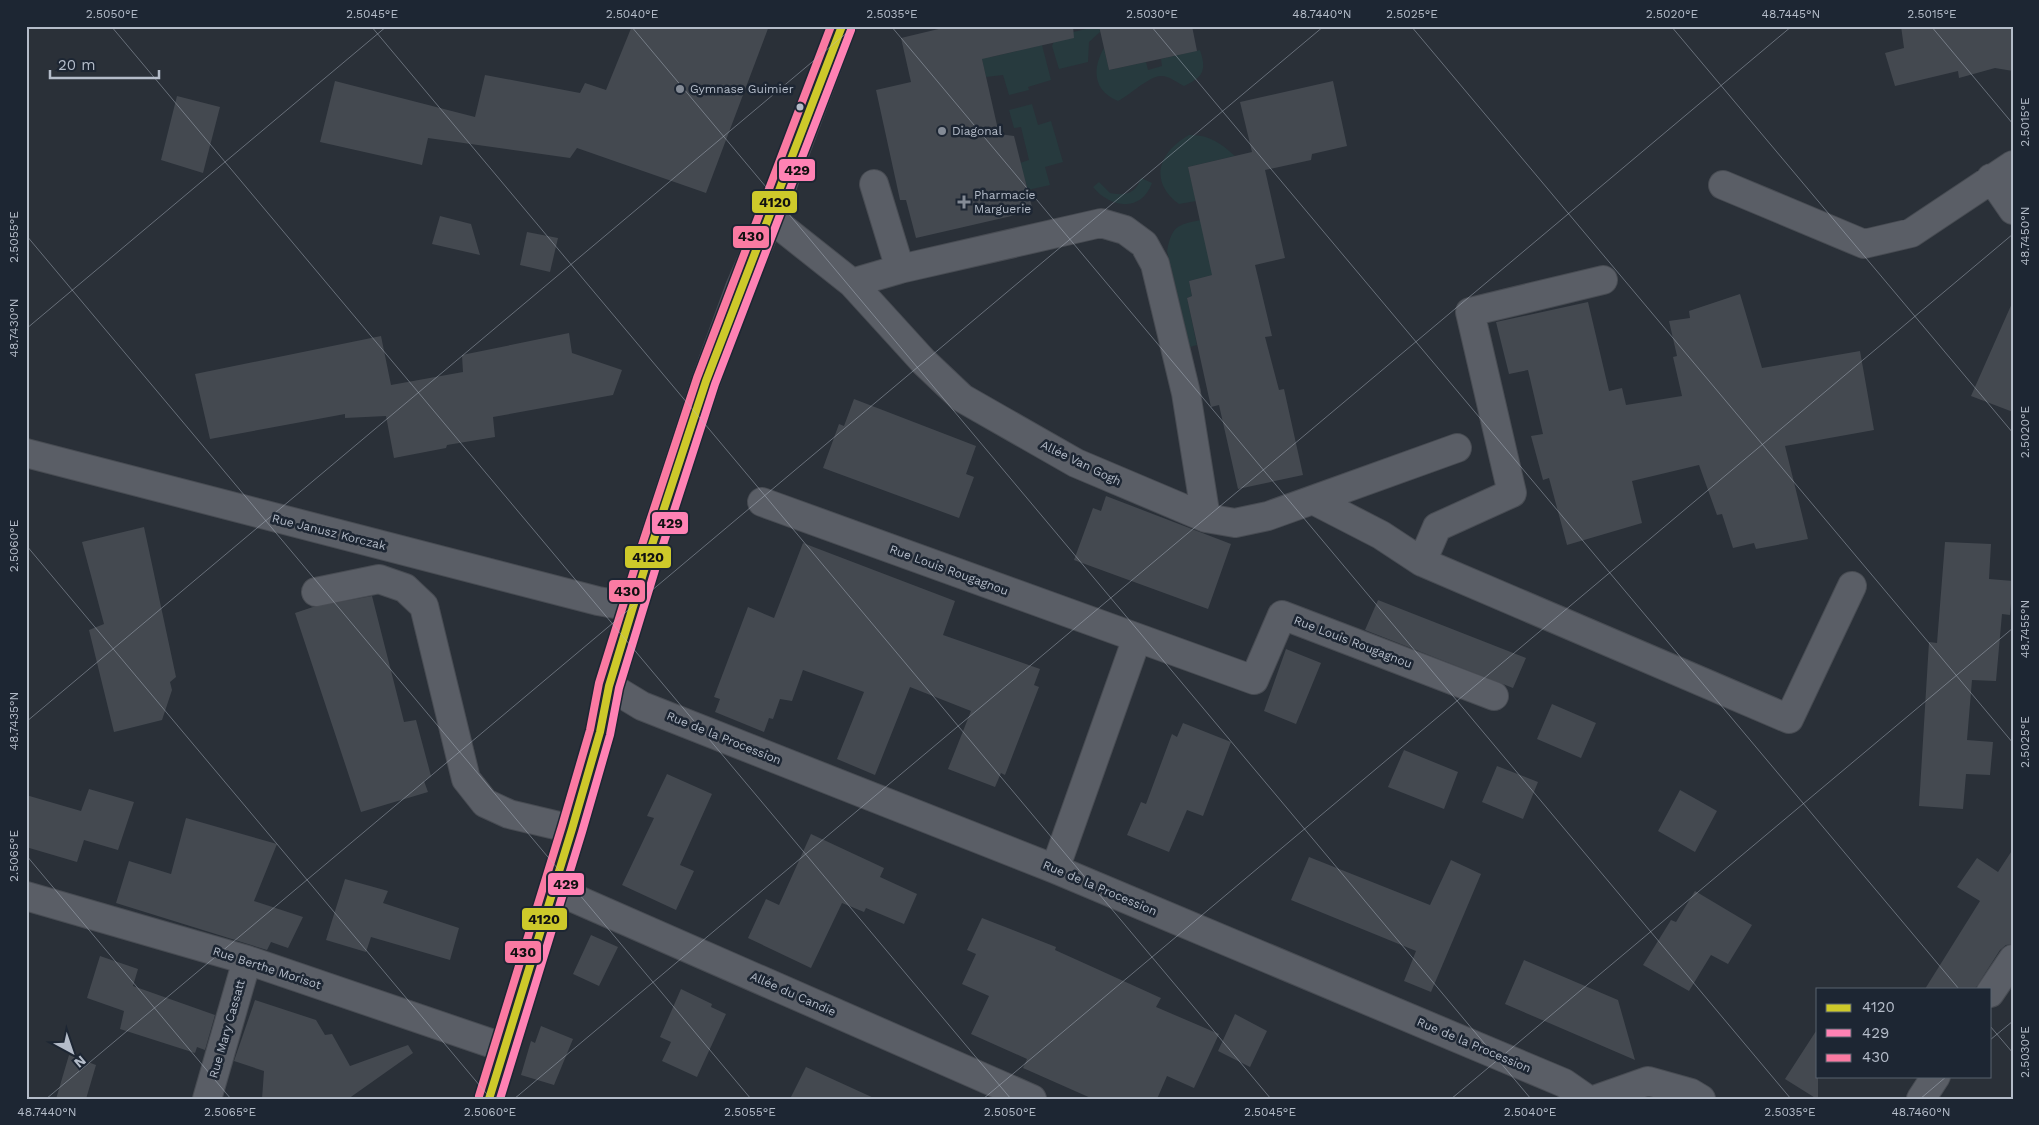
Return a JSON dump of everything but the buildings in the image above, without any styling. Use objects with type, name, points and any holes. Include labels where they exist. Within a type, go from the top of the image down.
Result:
[{"type":"main road","points":[[489,1099],[572,829],[600,732],[609,686],[632,606],[706,381],[740,288],[770,218],[842,26]]},
{"type":"street","points":[[1722,186],[1864,244],[1911,233],[2002,172],[2013,210]]},
{"type":"street","points":[[874,184],[900,269]]},
{"type":"street","name":"Allée Van Gogh","points":[[770,218],[852,283],[924,362],[962,398],[1076,463],[1206,518],[1235,523],[1268,516],[1457,448]]},
{"type":"street","points":[[852,283],[900,269],[1101,223],[1125,230],[1144,244],[1155,264],[1180,367],[1206,518]]},
{"type":"street","points":[[1422,562],[1437,527],[1512,493],[1470,312],[1603,280]]},
{"type":"street","name":"Rue Janusz Korczak","points":[[26,453],[598,601],[632,606]]},
{"type":"street","points":[[1313,500],[1380,535],[1422,562],[1789,719],[1852,586]]},
{"type":"street","name":"Rue Louis Rougagnou","points":[[762,502],[1254,680],[1282,615],[1494,696]]},
{"type":"street","points":[[316,592],[379,579],[405,588],[424,606],[466,780],[484,803],[509,814],[572,829]]},
{"type":"street","points":[[1054,869],[1137,638]]},
{"type":"street","name":"Rue de la Procession","points":[[609,686],[642,706],[1054,869],[1564,1083],[1587,1099]]},
{"type":"street","name":"Allée du Candie","points":[[553,889],[1032,1099]]},
{"type":"street","name":"Rue Berthe Morisot","points":[[26,896],[247,960],[505,1048]]},
{"type":"street","points":[[1992,990],[2013,959]]},
{"type":"street","name":"Rue Mary Cassatt","points":[[207,1099],[247,960]]},
{"type":"street","points":[[1921,1099],[1935,1078]]},
{"type":"street","points":[[1597,1099],[1648,1081],[1691,1094],[1701,1099]]},
{"type":"green space","points":[[1099,26],[1100,32],[1089,42],[1088,62],[1059,69],[1052,46],[1056,36]]},
{"type":"green space","points":[[1042,45],[1051,80],[1028,87],[1029,90],[1009,95],[1003,75],[986,77],[981,55],[991,57]]},
{"type":"green space","points":[[1104,48],[1109,70],[1146,62],[1148,70],[1162,66],[1161,59],[1200,50],[1203,68],[1196,80],[1184,86],[1168,77],[1157,77],[1146,82],[1118,101],[1104,91],[1097,79],[1098,64]]},
{"type":"green space","points":[[1032,104],[1038,125],[1051,121],[1063,162],[1045,167],[1050,185],[1028,190],[1020,163],[1029,160],[1021,127],[1014,128],[1009,110]]},
{"type":"green space","points":[[1189,135],[1202,136],[1214,140],[1235,156],[1188,167],[1196,201],[1179,204],[1163,186],[1161,167],[1164,158],[1170,150]]},
{"type":"green space","points":[[1141,178],[1152,183],[1147,193],[1133,203],[1116,203],[1100,194],[1093,187],[1099,182],[1110,193],[1125,194],[1136,188]]},
{"type":"green space","points":[[1200,220],[1220,273],[1189,281],[1192,296],[1187,298],[1197,345],[1190,347],[1167,251],[1171,236],[1177,228],[1186,223]]},
{"type":"transit line","name":"430","points":[[479,1096],[562,826],[590,730],[599,683],[640,551],[697,378],[831,26]]},
{"type":"transit line","name":"4120","points":[[489,1099],[572,829],[600,732],[609,686],[649,554],[706,381],[842,26]]},
{"type":"transit line","name":"429","points":[[500,1099],[582,832],[610,735],[619,688],[715,384],[851,30]]},
{"type":"place","name":"Gymnase Guimier","points":[[680,89]]},
{"type":"place","name":"Diagonal","points":[[942,131]]},
{"type":"place","name":"Pharmacie Marguerie","points":[[964,202]]}]
